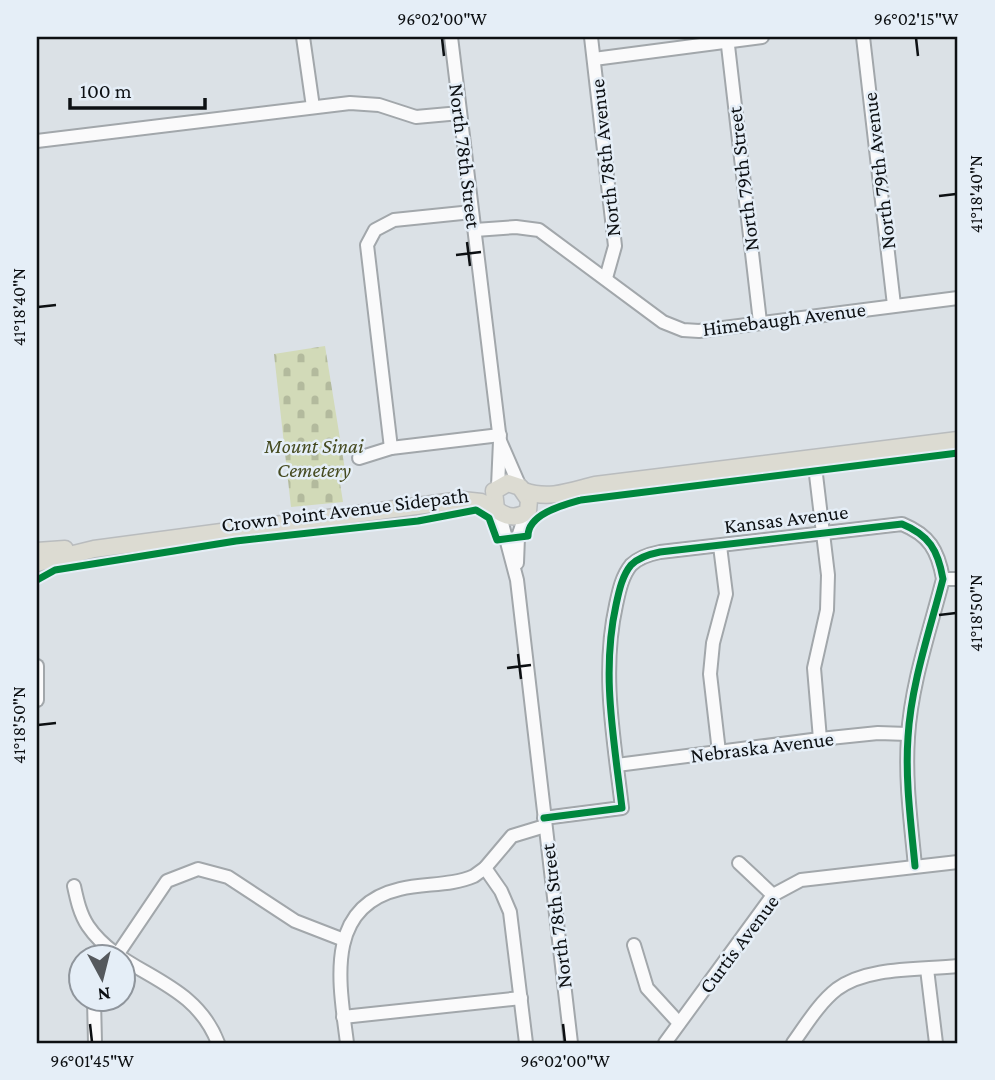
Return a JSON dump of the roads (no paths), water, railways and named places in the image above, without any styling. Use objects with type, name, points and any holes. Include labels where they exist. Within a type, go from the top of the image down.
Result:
[{"type":"main road","points":[[37,551],[88,550],[462,500],[481,502],[513,517],[565,494],[595,485],[958,440]]},
{"type":"main road","points":[[462,500],[474,491],[512,484],[542,495],[565,494]]},
{"type":"main road","points":[[497,510],[493,498],[498,487]]},
{"type":"main road","points":[[522,489],[529,500],[527,512]]},
{"type":"main road","points":[[37,563],[88,550]]},
{"type":"street","points":[[303,37],[313,107]]},
{"type":"street","name":"North 78th Street","points":[[451,37],[500,438]]},
{"type":"street","name":"North 78th Avenue","points":[[591,37],[615,246],[606,278]]},
{"type":"street","points":[[594,58],[727,39],[762,37]]},
{"type":"street","name":"North 79th Avenue","points":[[863,37],[894,305]]},
{"type":"street","name":"North 79th Street","points":[[727,39],[760,322]]},
{"type":"street","points":[[37,141],[313,107],[368,103],[416,117],[460,113]]},
{"type":"street","points":[[391,448],[368,245],[375,230],[394,220],[472,212]]},
{"type":"street","name":"Himebaugh Avenue","points":[[475,230],[516,227],[539,230],[674,327],[694,331],[958,298]]},
{"type":"street","points":[[359,458],[391,448],[500,438]]},
{"type":"street","points":[[498,487],[500,438]]},
{"type":"street","points":[[500,438],[522,489]]},
{"type":"street","points":[[814,458],[828,597],[813,677],[820,739]]},
{"type":"street","points":[[497,510],[517,580]]},
{"type":"street","points":[[517,580],[518,537],[527,512]]},
{"type":"street","name":"Kansas Avenue","points":[[617,765],[607,683],[608,649],[620,588],[626,572],[638,559],[660,552],[901,524],[918,530],[929,540],[939,559],[943,579]]},
{"type":"street","points":[[719,752],[710,674],[713,643],[726,594],[720,546]]},
{"type":"street","points":[[915,866],[907,788],[908,734],[912,704],[943,579],[958,579]]},
{"type":"street","name":"North 78th Street","points":[[517,580],[571,1043]]},
{"type":"street","points":[[37,666],[37,700]]},
{"type":"street","name":"Nebraska Avenue","points":[[617,765],[820,739],[878,733],[908,734]]},
{"type":"street","points":[[346,1043],[338,964],[344,940],[362,911],[390,892],[467,879],[485,868],[512,836],[544,822],[622,808],[617,765]]},
{"type":"street","name":"Curtis Avenue","points":[[665,1043],[773,895],[800,880],[958,862]]},
{"type":"street","points":[[739,863],[773,895]]},
{"type":"street","points":[[485,868],[510,912],[526,1043]]},
{"type":"street","points":[[124,944],[167,881],[198,869],[228,877],[295,920],[344,940]]},
{"type":"street","points":[[74,886],[78,904],[88,926],[105,944]]},
{"type":"street","points":[[634,945],[647,988],[679,1023]]},
{"type":"street","points":[[793,1043],[822,1004],[843,985],[870,975],[958,966]]},
{"type":"street","points":[[136,968],[191,1002],[210,1026],[218,1043]]},
{"type":"street","points":[[927,970],[936,1043]]},
{"type":"street","points":[[343,1017],[521,998]]},
{"type":"street","points":[[94,1014],[95,1043]]},
{"type":"park label","name":"Mount Sinai Cemetery","points":[[314,458]]}]
